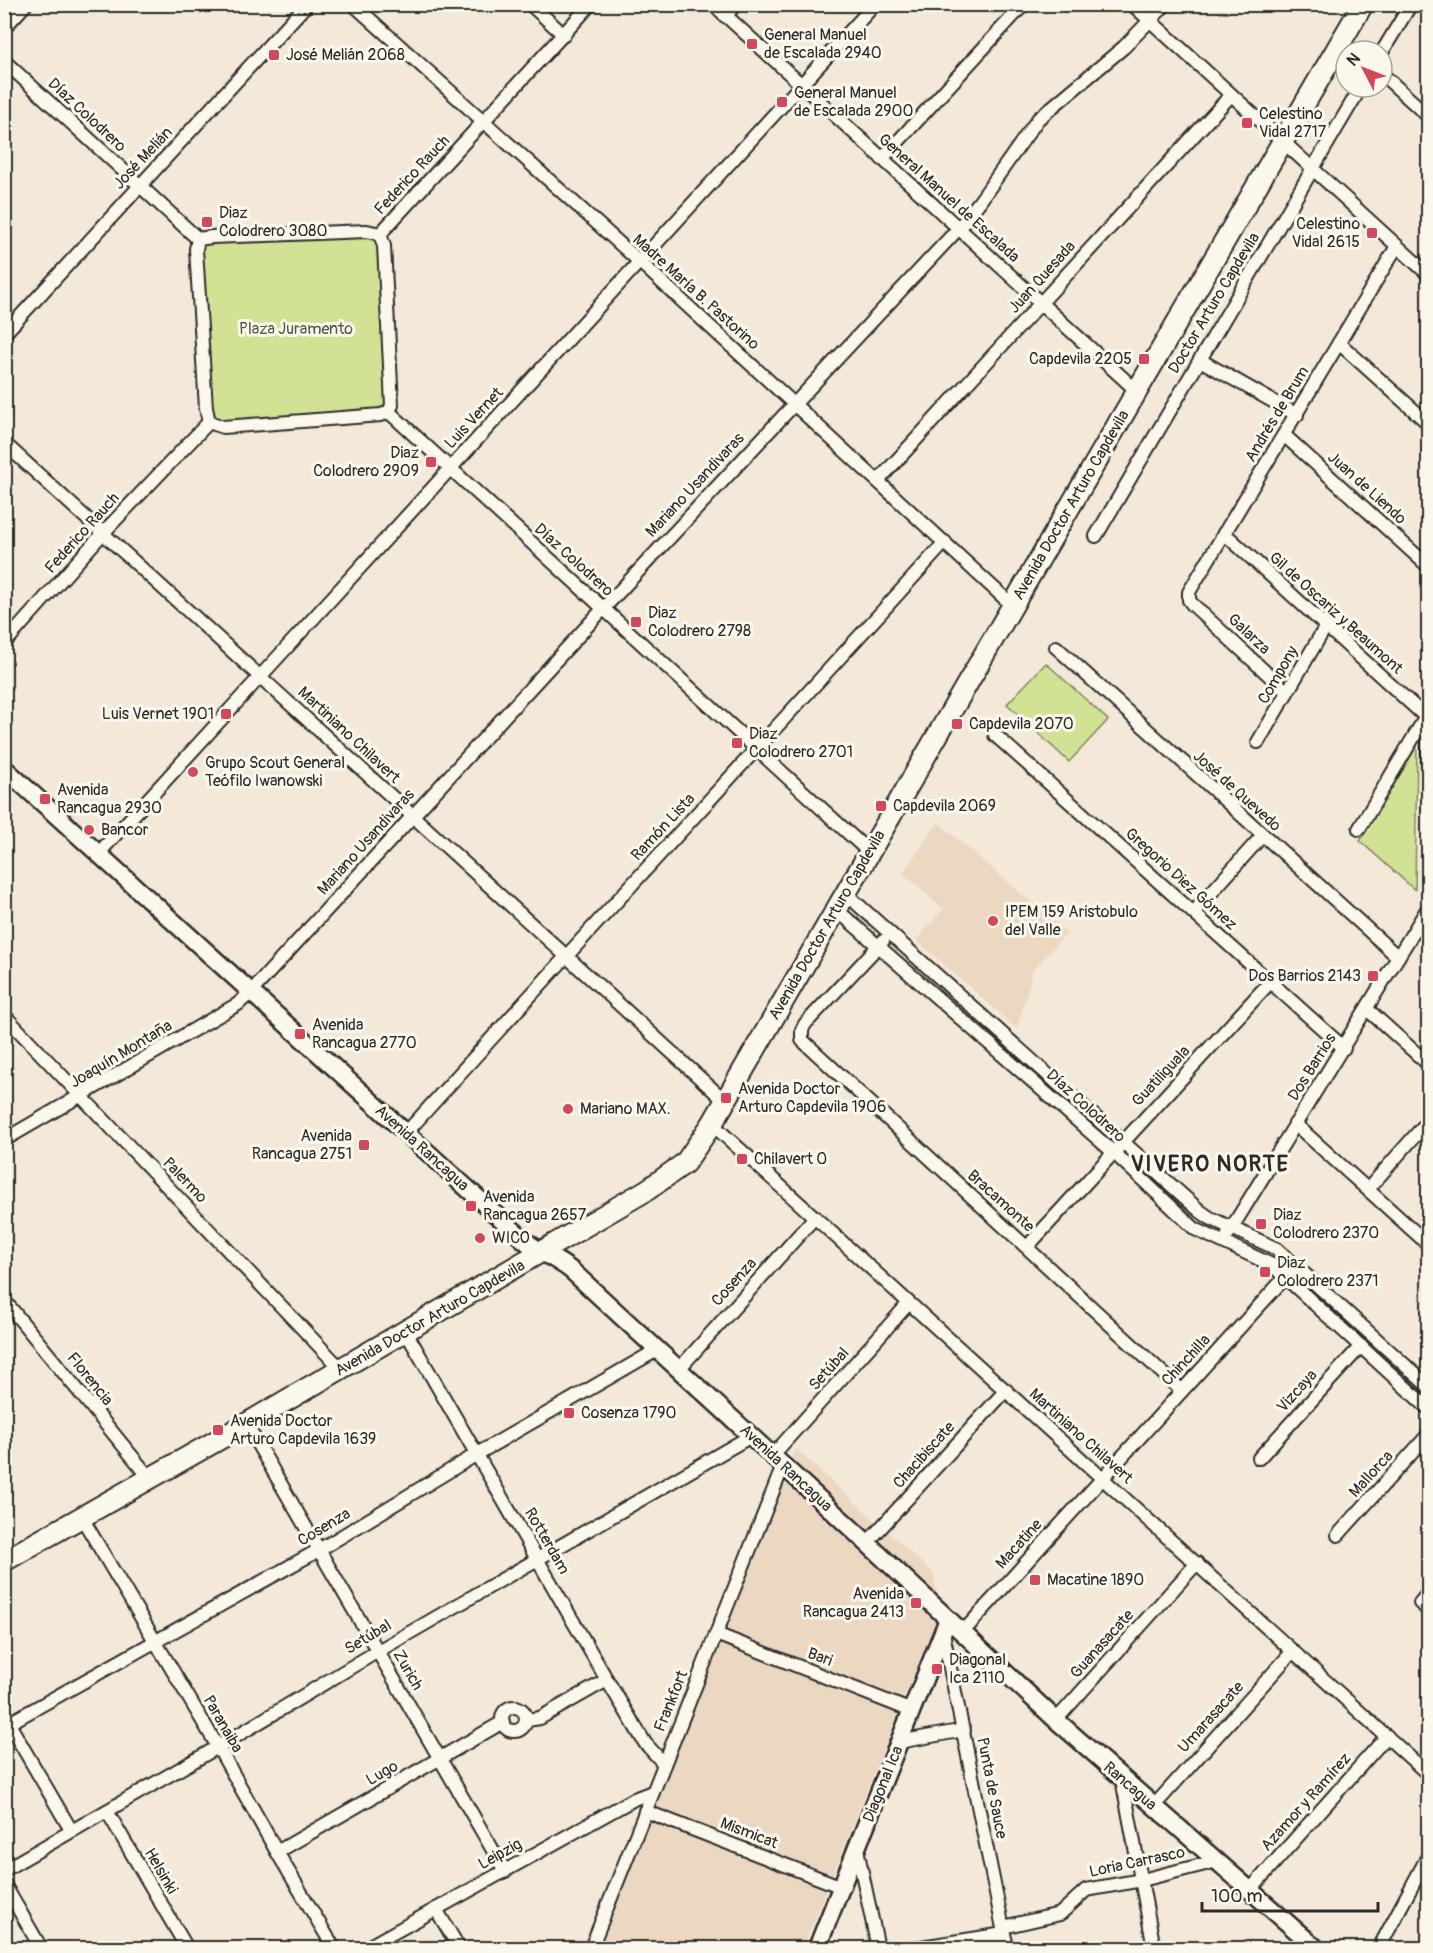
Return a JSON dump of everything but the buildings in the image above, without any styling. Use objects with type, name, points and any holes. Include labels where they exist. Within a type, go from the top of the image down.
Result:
[{"type":"main road","name":"Avenida Doctor Arturo Capdevila","points":[[4,1561],[542,1253],[676,1171],[695,1150],[1363,4]]},
{"type":"main road","name":"Avenida Rancagua","points":[[4,768],[522,1239],[572,1271],[867,1543],[946,1626]]},
{"type":"main road","name":"Rancagua","points":[[946,1626],[962,1633],[1122,1779],[1316,1948]]},
{"type":"main road","name":"Diagonal Ica","points":[[817,1948],[946,1626]]},
{"type":"street","points":[[4,28],[26,4]]},
{"type":"street","name":"José Melián","points":[[4,334],[307,4]]},
{"type":"street","name":"Madre María B. Pastorino","points":[[353,4],[640,262],[1013,606]]},
{"type":"street","points":[[530,4],[564,35]]},
{"type":"street","name":"Federico Rauch","points":[[198,239],[367,231],[380,234],[591,4]]},
{"type":"street","name":"General Manuel de Escalada","points":[[713,4],[1137,391]]},
{"type":"street","points":[[725,16],[736,4]]},
{"type":"street","name":"Luis Vernet","points":[[98,854],[875,4]]},
{"type":"street","points":[[882,159],[1024,4]]},
{"type":"street","points":[[1132,4],[1428,274]]},
{"type":"street","name":"Mariano Usandivaras","points":[[251,992],[603,609],[959,228],[1038,119],[1124,47],[1166,4]]},
{"type":"street","points":[[1390,39],[1411,4]]},
{"type":"street","name":"Díaz Colodrero","points":[[4,61],[198,239]]},
{"type":"street","points":[[1394,85],[1428,116]]},
{"type":"street","name":"Juan Quesada","points":[[878,481],[1231,95]]},
{"type":"street","name":"Doctor Arturo Capdevila","points":[[1096,536],[1354,99]]},
{"type":"street","points":[[198,239],[197,260],[206,408],[209,422],[223,427],[381,415],[389,412],[392,405],[384,246],[380,234]]},
{"type":"street","name":"Andrés de Brum","points":[[1190,600],[1190,592],[1224,533],[1397,246]]},
{"type":"street","points":[[1339,343],[1428,423]]},
{"type":"street","points":[[1200,360],[1297,415]]},
{"type":"street","name":"Díaz Colodrero","points":[[389,412],[869,852]]},
{"type":"street","name":"Federico Rauch","points":[[4,644],[104,533],[209,422]]},
{"type":"street","name":"Juan de Liendo","points":[[1284,435],[1428,566]]},
{"type":"street","name":"Martiniano Chilavert","points":[[4,443],[724,1100]]},
{"type":"street","name":"Gil de Oscariz y Beaumont","points":[[1224,533],[1428,717]]},
{"type":"street","name":"Ramón Lista","points":[[406,1133],[945,542]]},
{"type":"street","name":"Galarza","points":[[1190,600],[1287,692]]},
{"type":"street","name":"Compony","points":[[1258,742],[1326,626]]},
{"type":"street","name":"José de Quevedo","points":[[1056,647],[1398,957]]},
{"type":"street","points":[[1428,717],[1428,766]]},
{"type":"street","points":[[1359,829],[1428,717]]},
{"type":"street","name":"Gregorio Diez Gómez","points":[[995,735],[1344,1048]]},
{"type":"street","points":[[1194,912],[1262,836]]},
{"type":"street","name":"Díaz Colodrero","points":[[841,902],[890,934],[1200,1211],[1210,1218],[1269,1245],[1428,1386]]},
{"type":"street","name":"Díaz Colodrero","points":[[841,902],[879,946],[1113,1152],[1195,1229],[1264,1260],[1428,1408]]},
{"type":"street","name":"Dos Barrios","points":[[1222,1242],[1344,1048],[1398,957],[1428,913]]},
{"type":"street","points":[[879,946],[890,934]]},
{"type":"street","name":"Bracamonte","points":[[879,946],[805,1024],[801,1035],[805,1045],[1181,1390]]},
{"type":"street","name":"Guatiliguala","points":[[1027,1247],[1271,981]]},
{"type":"street","name":"Joaquín Montaña","points":[[4,1140],[238,1004],[251,992]]},
{"type":"street","points":[[1367,1009],[1428,1064]]},
{"type":"street","name":"Palermo","points":[[4,1015],[341,1369]]},
{"type":"street","points":[[1368,1189],[1428,1121]]},
{"type":"street","name":"Martiniano Chilavert","points":[[712,1124],[1428,1774]]},
{"type":"street","points":[[1295,1124],[1428,1244]]},
{"type":"street","name":"Cosenza","points":[[679,1369],[815,1217]]},
{"type":"street","name":"Chinchilla","points":[[1102,1477],[1295,1266]]},
{"type":"street","name":"Florencia","points":[[4,1300],[149,1478]]},
{"type":"street","name":"Setúbal","points":[[778,1461],[909,1303]]},
{"type":"street","name":"Rotterdam","points":[[406,1332],[607,1680],[645,1743],[664,1764]]},
{"type":"street","name":"Vizcaya","points":[[1259,1458],[1360,1346]]},
{"type":"street","name":"Cosenza","points":[[6,1722],[319,1550],[477,1454],[657,1350]]},
{"type":"street","name":"Chacibiscate","points":[[867,1543],[1006,1390]]},
{"type":"street","name":"Zurich","points":[[246,1424],[505,1871]]},
{"type":"street","name":"Mallorca","points":[[1338,1535],[1428,1435]]},
{"type":"street","name":"Setúbal","points":[[4,1870],[751,1436]]},
{"type":"street","name":"Frankfort","points":[[591,1948],[716,1634],[778,1461]]},
{"type":"street","name":"Macatine","points":[[962,1633],[1102,1477]]},
{"type":"street","name":"Paranaiba","points":[[82,1518],[334,1948]]},
{"type":"street","name":"Guanasacate","points":[[1056,1720],[1197,1563]]},
{"type":"street","name":"Punta de Sauce","points":[[946,1626],[1007,1948]]},
{"type":"street","name":"Bari","points":[[716,1634],[912,1711]]},
{"type":"street","name":"Umarasacate","points":[[1154,1806],[1293,1651]]},
{"type":"street","points":[[503,1722],[508,1729],[516,1731],[523,1727],[526,1720],[540,1718],[607,1680]]},
{"type":"street","name":"Lugo","points":[[277,1852],[503,1722],[505,1711],[515,1706],[525,1712],[526,1720]]},
{"type":"street","points":[[6,1722],[71,1830]]},
{"type":"street","points":[[899,1742],[964,1730]]},
{"type":"street","name":"Azamor y Ramírez","points":[[1250,1890],[1388,1736]]},
{"type":"street","points":[[1122,1779],[1154,1948]]},
{"type":"street","name":"Leipzig","points":[[366,1948],[634,1799],[652,1792]]},
{"type":"street","name":"Helsinki","points":[[107,1811],[187,1948]]},
{"type":"street","name":"Mismicat","points":[[645,1811],[842,1887]]},
{"type":"street","points":[[857,1849],[878,1948]]},
{"type":"street","points":[[1378,1948],[1428,1856]]},
{"type":"street","name":"Loria Carrasco","points":[[915,1948],[1003,1931],[1060,1914],[1086,1890],[1142,1880],[1217,1861]]},
{"type":"street","points":[[4,1884],[41,1948]]},
{"type":"street","points":[[436,1910],[459,1948]]},
{"type":"shaded area","name":"IPEM 159 Aristobulo del Valle","points":[[938,822],[1067,933],[1033,970],[1017,1029],[916,940],[943,909],[903,873]]},
{"type":"shaded area","points":[[795,1448],[933,1573],[940,1610],[803,1948],[595,1948]]},
{"type":"green space","name":"Plaza Juramento","points":[[380,234],[389,412],[209,422],[198,239]]},
{"type":"green space","points":[[1046,663],[1108,720],[1069,762],[1007,704]]},
{"type":"green space","points":[[1417,745],[1415,890],[1360,841]]},
{"type":"place","name":"General Manuel de Escalada 2940","points":[[752,44]]},
{"type":"place","name":"José Melián 2068","points":[[274,55]]},
{"type":"place","name":"General Manuel de Escalada 2900","points":[[782,102]]},
{"type":"place","name":"Celestino Vidal 2717","points":[[1247,123]]},
{"type":"place","name":"Diaz Colodrero 3080","points":[[207,222]]},
{"type":"place","name":"Celestino Vidal 2615","points":[[1372,233]]},
{"type":"place","name":"Capdevila 2205","points":[[1144,359]]},
{"type":"place","name":"Diaz Colodrero 2909","points":[[431,462]]},
{"type":"place","name":"Diaz Colodrero 2798","points":[[636,622]]},
{"type":"place","name":"Luis Vernet 1901","points":[[226,714]]},
{"type":"place","name":"Capdevila 2070","points":[[957,724]]},
{"type":"place","name":"Diaz Colodrero 2701","points":[[737,743]]},
{"type":"place","name":"Grupo Scout General Teófilo Iwanowski","points":[[193,772]]},
{"type":"place","name":"Avenida Rancagua 2930","points":[[45,799]]},
{"type":"place","name":"Capdevila 2069","points":[[881,806]]},
{"type":"place","name":"Bancor","points":[[89,830]]},
{"type":"place","name":"IPEM 159 Aristobulo del Valle","points":[[993,921]]},
{"type":"place","name":"Dos Barrios 2143","points":[[1373,976]]},
{"type":"place","name":"Avenida Rancagua 2770","points":[[300,1034]]},
{"type":"place","name":"Avenida Doctor Arturo Capdevila 1906","points":[[726,1098]]},
{"type":"place","name":"Mariano MAX.","points":[[568,1109]]},
{"type":"place","name":"Avenida Rancagua 2751","points":[[364,1145]]},
{"type":"place","name":"Chilavert 0","points":[[742,1159]]},
{"type":"place","name":"Avenida Rancagua 2657","points":[[471,1206]]},
{"type":"place","name":"Diaz Colodrero 2370","points":[[1261,1224]]},
{"type":"place","name":"WICO","points":[[480,1238]]},
{"type":"place","name":"Diaz Colodrero 2371","points":[[1265,1272]]},
{"type":"place","name":"Cosenza 1790","points":[[569,1413]]},
{"type":"place","name":"Avenida Doctor Arturo Capdevila 1639","points":[[218,1430]]},
{"type":"place","name":"Macatine 1890","points":[[1035,1580]]},
{"type":"place","name":"Avenida Rancagua 2413","points":[[916,1603]]},
{"type":"place","name":"Diagonal Ica 2110","points":[[937,1669]]},
{"type":"district","name":"VIVERO NORTE","points":[[1210,1164]]}]
